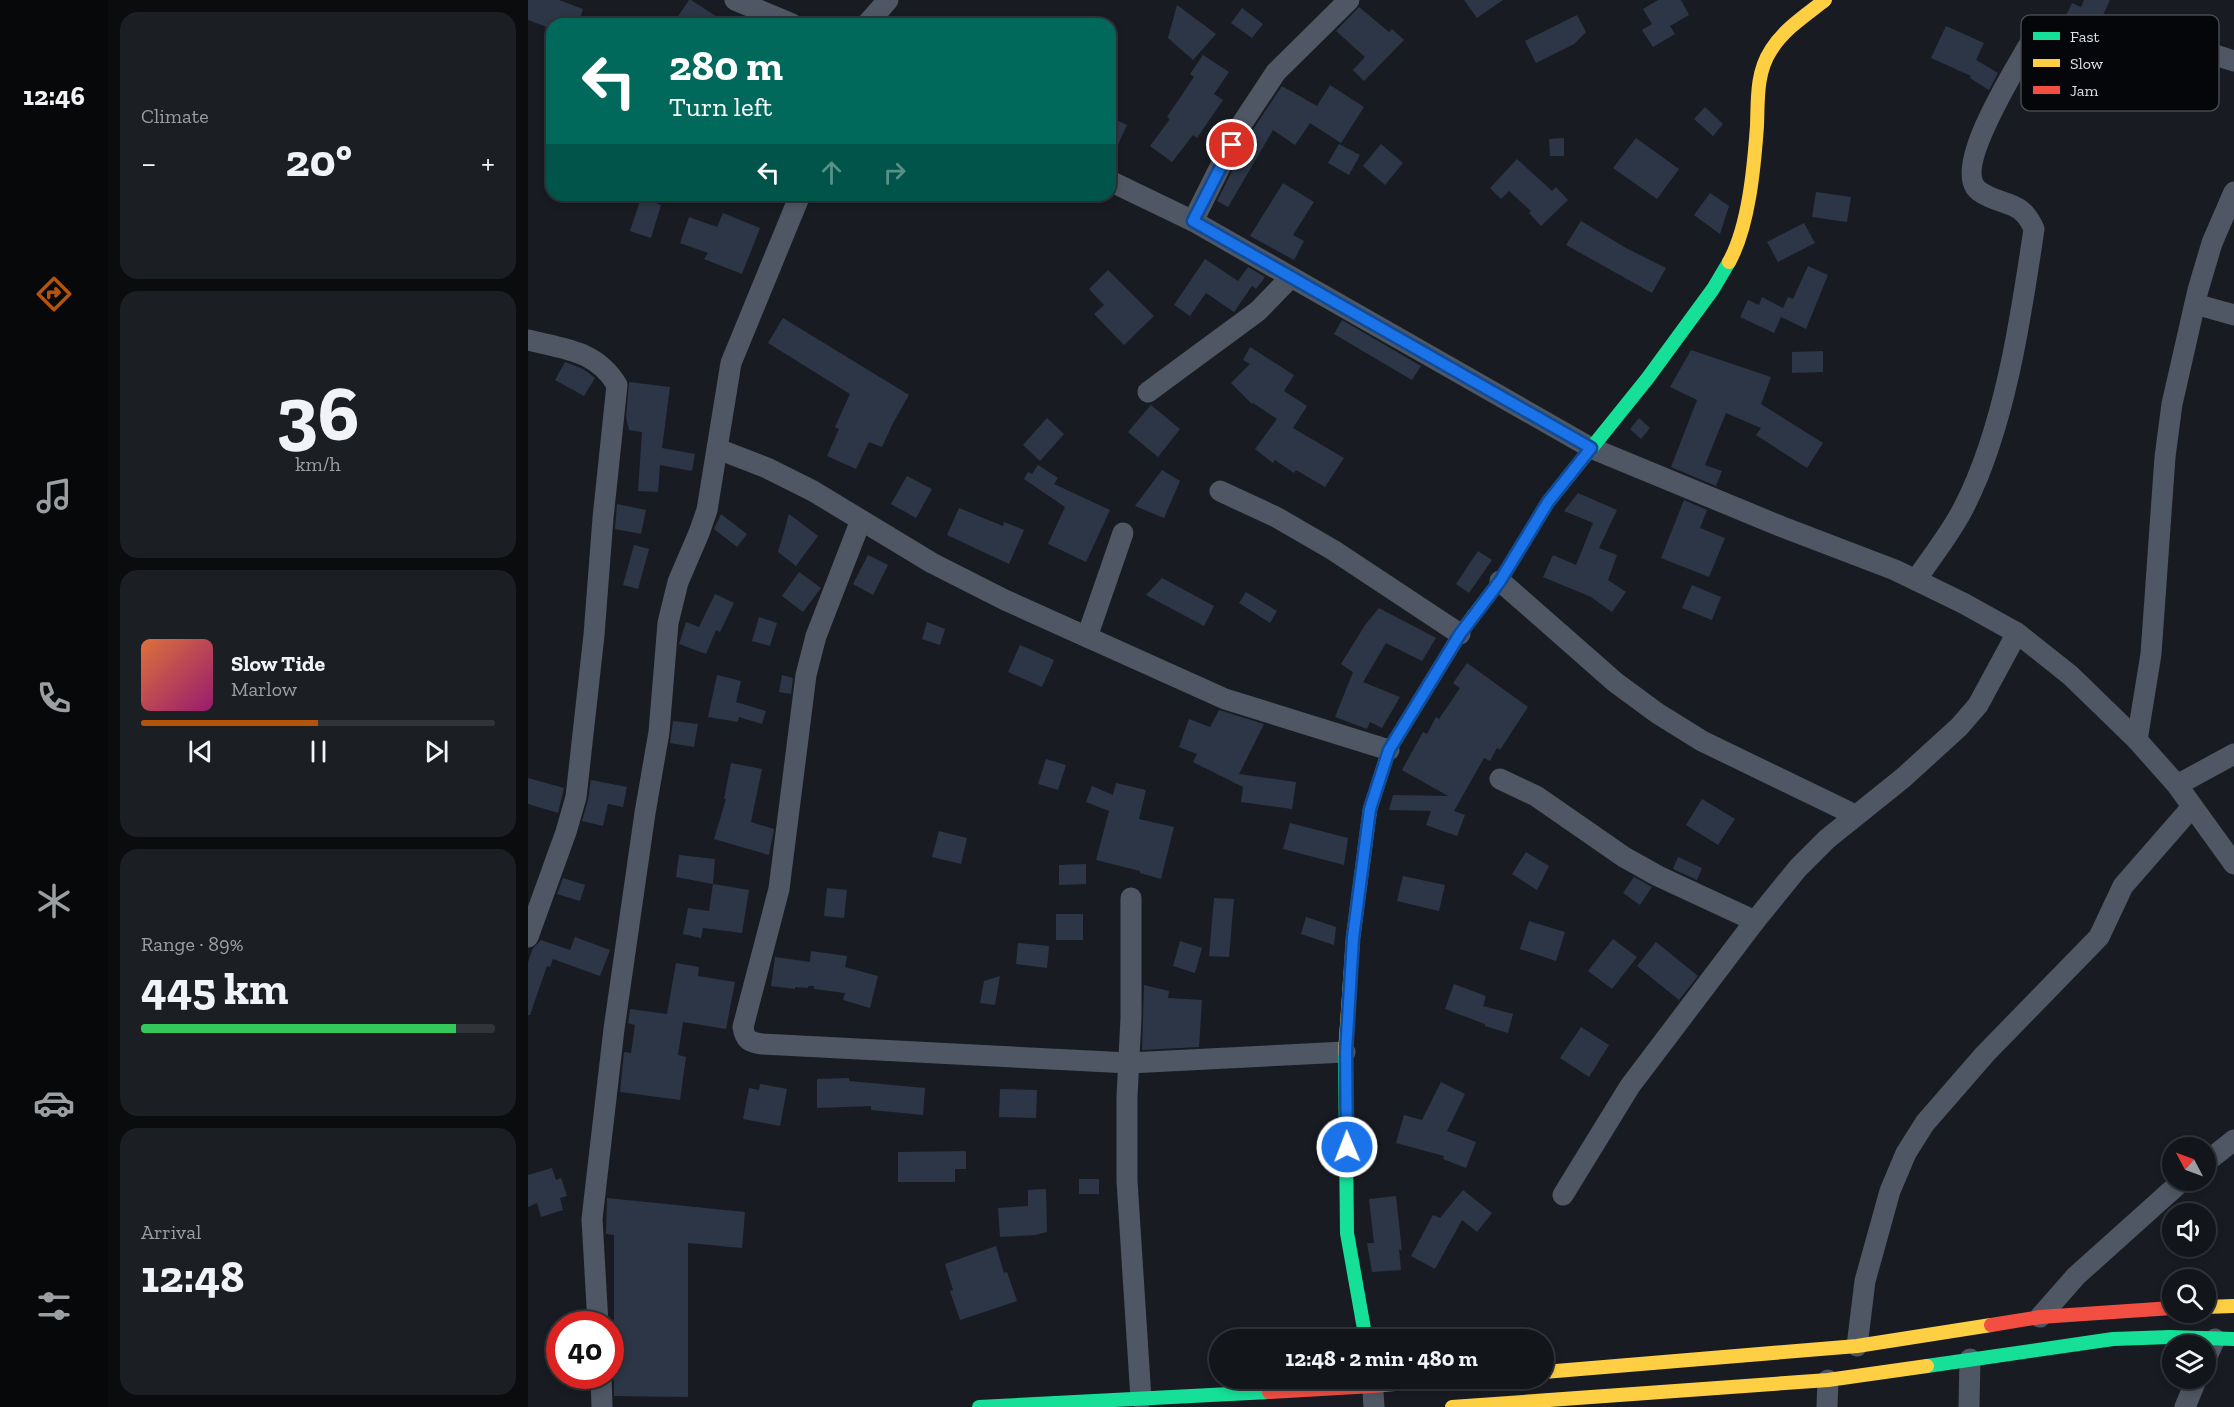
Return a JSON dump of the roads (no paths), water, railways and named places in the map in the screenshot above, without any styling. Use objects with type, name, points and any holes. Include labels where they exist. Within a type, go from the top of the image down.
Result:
[{"type":"street","points":[[735,0],[778,18]]},
{"type":"street","points":[[872,18],[888,0]]},
{"type":"street","points":[[1193,221],[1241,125],[1276,72],[1349,0]]},
{"type":"street","points":[[1364,1329],[1347,1233],[1346,1052],[1353,938],[1370,809],[1389,750],[1460,634],[1500,581],[1548,502],[1647,379],[1713,289],[1732,256],[1746,212],[1754,168],[1760,72],[1770,51],[1784,32],[1826,0]]},
{"type":"street","points":[[2219,56],[2234,61]]},
{"type":"street","points":[[1916,580],[1963,509],[1975,483],[1995,424],[2022,313],[2034,229],[2029,216],[1978,190],[1972,179],[1972,166],[1989,114],[2021,58]]},
{"type":"street","points":[[1116,184],[1193,221],[1591,448],[1916,580],[2017,633],[2070,675],[2137,740],[2177,785],[2234,864]]},
{"type":"street","points":[[2137,740],[2151,654],[2165,457],[2172,404],[2212,243],[2234,192]]},
{"type":"street","points":[[597,1311],[592,1219],[614,1029],[658,732],[668,623],[678,582],[707,510],[731,363],[798,201]]},
{"type":"street","points":[[1148,392],[1258,311],[1291,277]]},
{"type":"street","points":[[2195,304],[2234,315]]},
{"type":"street","points":[[528,340],[583,353],[610,372],[617,385],[576,797],[566,832],[528,937]]},
{"type":"street","points":[[718,449],[766,468],[813,491],[932,563],[1005,600],[1225,699],[1389,750]]},
{"type":"street","points":[[1220,491],[1276,517],[1323,544],[1460,634]]},
{"type":"street","points":[[861,520],[816,636],[806,675],[780,889],[743,1027],[744,1036],[752,1042],[762,1044],[1129,1063],[1346,1052]]},
{"type":"street","points":[[1087,637],[1123,533]]},
{"type":"street","points":[[1500,581],[1606,675],[1657,713],[1702,741],[1855,815]]},
{"type":"street","points":[[1563,1195],[1630,1086],[1755,921],[1798,868],[1827,839],[1903,778],[1959,727],[1978,705],[2017,633]]},
{"type":"street","points":[[2177,785],[2234,754]]},
{"type":"street","points":[[1500,779],[1536,796],[1633,862],[1658,876],[1755,921]]},
{"type":"street","points":[[1857,1346],[1865,1281],[1890,1191],[1906,1153],[1925,1123],[1985,1054],[2099,937],[2123,886],[2193,807]]},
{"type":"street","points":[[1131,898],[1127,1181],[1141,1399]]},
{"type":"street","points":[[2216,1154],[2234,1140]]},
{"type":"street","points":[[2040,1317],[2076,1276],[2171,1191]]},
{"type":"street","points":[[2216,1307],[2234,1306]]},
{"type":"street","points":[[1554,1371],[1857,1346],[2040,1317],[2162,1309]]},
{"type":"street","points":[[1452,1407],[1828,1380],[2113,1340],[2170,1337],[2224,1339]]},
{"type":"street","points":[[1969,1407],[1970,1359]]},
{"type":"street","points":[[1827,1407],[1828,1380]]},
{"type":"street","points":[[601,1389],[602,1407]]},
{"type":"street","points":[[979,1407],[1277,1389]]},
{"type":"street","points":[[1373,1389],[1374,1407]]},
{"type":"street","points":[[2185,1407],[2192,1389]]}]
